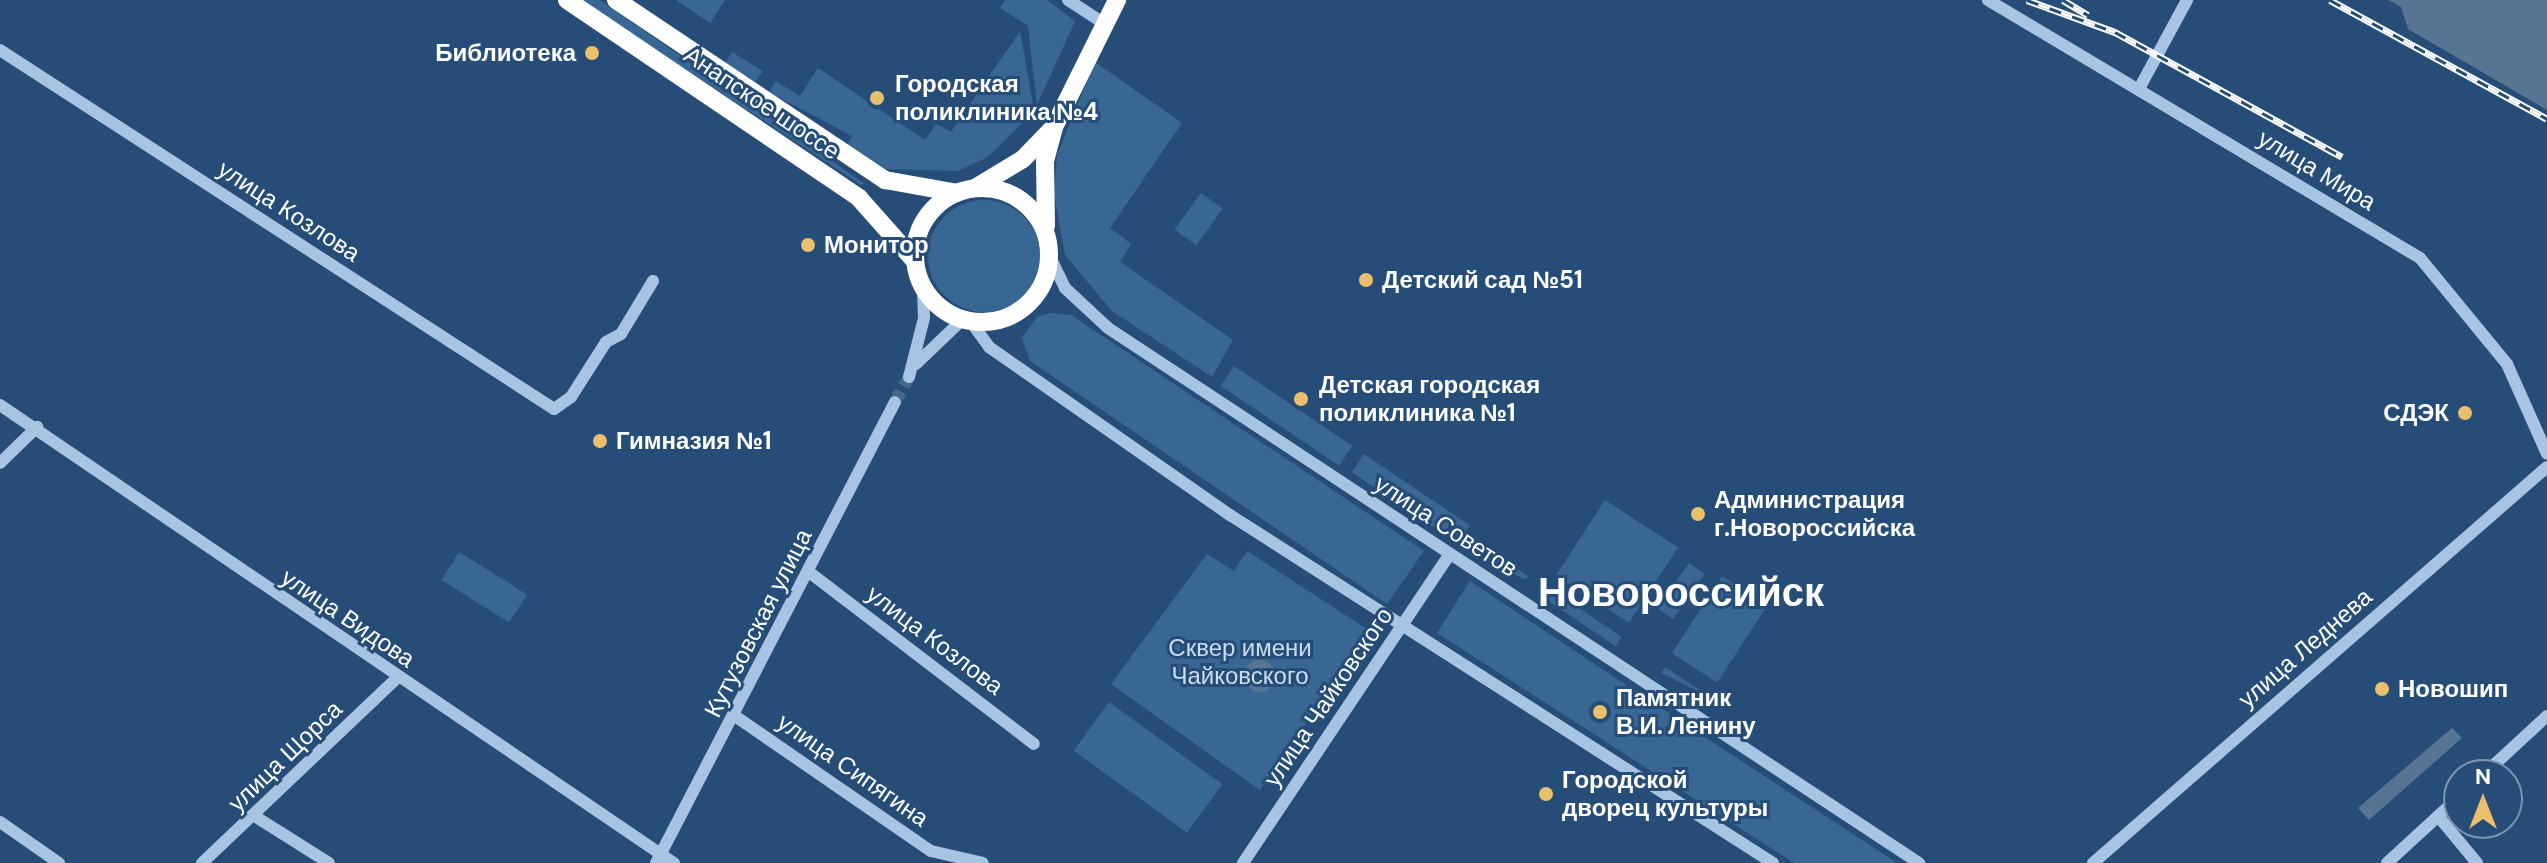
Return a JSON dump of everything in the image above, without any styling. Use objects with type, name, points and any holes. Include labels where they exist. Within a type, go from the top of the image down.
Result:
[{"type":"highway","name":"Анапское шоссе","points":[[567,0],[859,198],[915,261]]},
{"type":"highway","name":"Анапское шоссе","points":[[616,0],[885,180],[964,191]]},
{"type":"highway","points":[[1054,127],[1023,159],[964,191],[925,220],[915,261],[923,286],[966,321],[1018,312],[1041,289],[1050,257],[1043,186],[1054,127],[1117,0]]},
{"type":"highway","points":[[964,191],[999,190],[1024,203],[1047,236]]},
{"type":"street","points":[[1068,0],[1105,24]]},
{"type":"street","name":"улица Мира","points":[[1988,0],[2140,87],[2439,274],[2507,364],[2547,454]]},
{"type":"street","points":[[2140,87],[2187,0]]},
{"type":"street","name":"улица Козлова","points":[[0,50],[554,409],[571,397],[606,342],[621,334],[653,281]]},
{"type":"street","name":"улица Советов","points":[[1050,257],[1065,288],[1108,328],[1919,863]]},
{"type":"street","points":[[923,286],[911,372],[966,321],[989,347],[1050,392],[1402,629],[1773,863]]},
{"type":"street","name":"Кутузовская улица","points":[[659,859],[895,402]]},
{"type":"street","name":"улица Видова","points":[[0,405],[37,427],[659,859],[674,863]]},
{"type":"street","points":[[0,463],[37,427]]},
{"type":"street","name":"улица Леднева","points":[[2093,863],[2547,467]]},
{"type":"street","name":"улица Чайковского","points":[[1243,863],[1449,555]]},
{"type":"street","name":"улица Козлова","points":[[809,572],[1034,744]]},
{"type":"street","name":"улица Щорса","points":[[202,863],[256,817],[397,678]]},
{"type":"street","name":"улица Сипягина","points":[[735,716],[945,860]]},
{"type":"street","points":[[2500,759],[2547,716]]},
{"type":"street","points":[[2387,863],[2443,811]]},
{"type":"street","points":[[2438,816],[2477,863]]},
{"type":"street","points":[[256,817],[329,863]]},
{"type":"street","points":[[0,822],[59,863]]},
{"type":"street","points":[[945,860],[983,863]]},
{"type":"green space","points":[[581,0],[600,0],[865,184],[861,185]]},
{"type":"green space","points":[[676,0],[725,0],[710,23]]},
{"type":"green space","points":[[1005,0],[1047,0],[1075,21],[1037,105],[1028,26],[1000,8]]},
{"type":"green space","points":[[1020,31],[1034,111],[988,157],[958,171],[886,169],[846,147],[852,136],[769,92],[776,81],[800,96],[818,68],[925,140],[936,124],[951,132]]},
{"type":"green space","points":[[732,52],[763,71],[756,82],[725,63]]},
{"type":"green space","points":[[1095,62],[1182,123],[1110,228],[1131,244],[1120,262],[1233,340],[1212,377],[1112,311],[1065,255],[1054,194],[1057,155]]},
{"type":"green space","points":[[1201,193],[1223,209],[1196,245],[1175,229]]},
{"type":"green space","points":[[984,200],[1005,204],[1024,216],[1036,235],[1040,256],[1036,277],[1024,296],[1005,308],[984,312],[963,308],[944,296],[932,277],[928,256],[932,235],[944,216],[963,204]]},
{"type":"green space","points":[[1051,313],[1071,315],[1424,551],[1387,604],[1030,361],[1022,338],[1037,317]]},
{"type":"green space","points":[[1234,366],[1353,446],[1339,466],[1221,386]]},
{"type":"green space","points":[[1364,454],[1470,526],[1458,544],[1352,472]]},
{"type":"green space","points":[[1605,500],[1678,547],[1629,623],[1556,575]]},
{"type":"green space","points":[[1487,549],[1528,576],[1526,580],[1482,558]]},
{"type":"green space","name":"Сквер имени Чайковского","points":[[1247,551],[1370,631],[1260,790],[1111,684],[1207,554],[1234,571]]},
{"type":"green space","points":[[459,552],[527,594],[509,622],[442,580]]},
{"type":"green space","points":[[1689,563],[1705,574],[1673,619],[1657,608]]},
{"type":"green space","points":[[1722,576],[1767,605],[1717,683],[1672,653]]},
{"type":"green space","points":[[1470,581],[1897,863],[1794,863],[1437,633]]},
{"type":"green space","points":[[1543,584],[1622,637],[1616,646],[1537,593]]},
{"type":"green space","points":[[1665,667],[1710,697],[1661,673]]},
{"type":"green space","points":[[1109,702],[1222,784],[1187,833],[1074,751]]},
{"type":"shaded area","points":[[2388,0],[2547,0],[2547,110],[2408,29],[2401,7]]},
{"type":"shaded area","points":[[1260,660],[1272,664],[1276,676],[1272,688],[1260,692],[1248,688],[1244,676],[1248,664]]},
{"type":"shaded area","points":[[2452,728],[2462,738],[2369,820],[2358,808]]},
{"type":"tunnel","points":[[895,402],[909,377]]},
{"type":"railway","points":[[2027,0],[2115,32],[2342,157]]},
{"type":"railway","points":[[2063,0],[2088,15]]},
{"type":"railway","points":[[2330,0],[2547,119]]},
{"type":"place","name":"Библиотека","points":[[592,53]]},
{"type":"place","name":"Городская поликлиника №4","points":[[877,98]]},
{"type":"place","name":"Монитор","points":[[808,245]]},
{"type":"place","name":"Детский сад №51","points":[[1366,280]]},
{"type":"place","name":"Детская городская поликлиника №1","points":[[1301,399]]},
{"type":"place","name":"СДЭК","points":[[2465,413]]},
{"type":"place","name":"Гимназия №1","points":[[600,441]]},
{"type":"place","name":"Администрация г.Новороссийска","points":[[1698,514]]},
{"type":"place","name":"Новошип","points":[[2382,689]]},
{"type":"place","name":"Памятник В.И. Ленину","points":[[1600,712]]},
{"type":"place","name":"Городской дворец культуры","points":[[1546,794]]},
{"type":"district","name":"Новороссийск","points":[[1681,592]]}]
